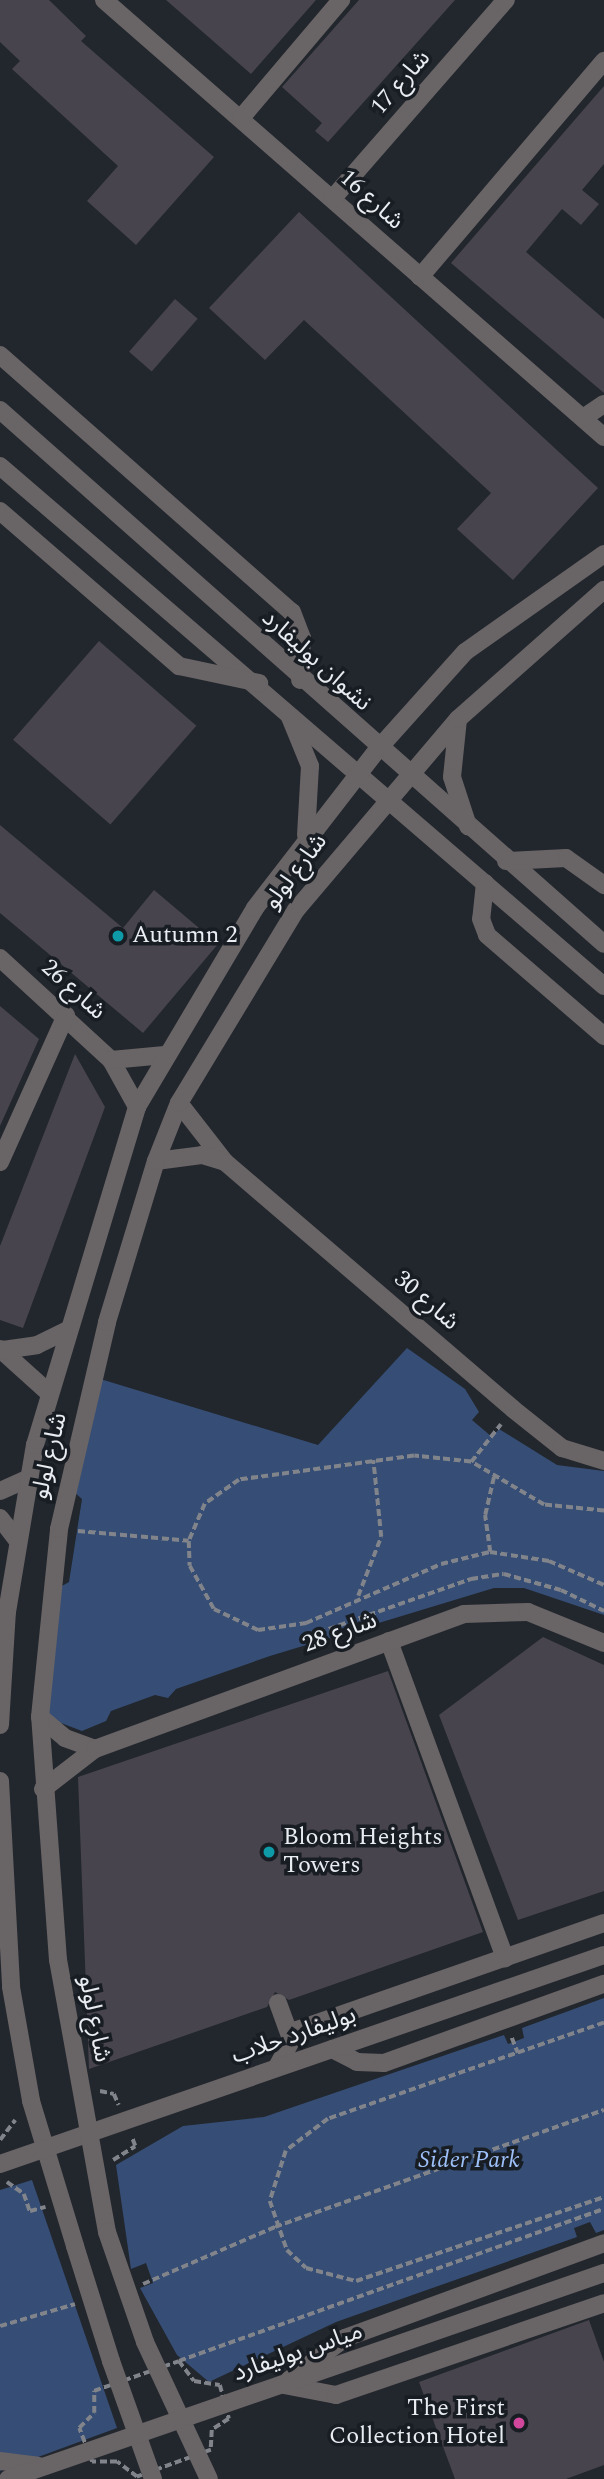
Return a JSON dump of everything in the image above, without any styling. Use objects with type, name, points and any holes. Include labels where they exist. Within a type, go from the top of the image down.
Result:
[{"type":"street","name":"شارع 16","points":[[104,0],[604,437]]},
{"type":"street","points":[[241,118],[341,0]]},
{"type":"street","name":"شارع 17","points":[[333,198],[506,0]]},
{"type":"street","points":[[420,276],[604,61]]},
{"type":"street","points":[[0,355],[292,612],[301,628],[300,680]]},
{"type":"street","points":[[583,418],[604,404]]},
{"type":"street","name":"نشوان بوليفارد","points":[[0,410],[406,775],[604,944]]},
{"type":"street","points":[[0,466],[259,683],[385,797],[604,986]]},
{"type":"street","points":[[0,511],[179,666],[259,683]]},
{"type":"street","name":"شارع لولو","points":[[0,1726],[18,1541],[48,1392],[137,1107],[205,983],[305,837],[378,749],[465,652],[604,554]]},
{"type":"street","name":"شارع لولو","points":[[208,2479],[145,2342],[107,2232],[58,1960],[43,1789],[40,1717],[59,1529],[107,1322],[156,1161],[179,1103],[296,910],[385,797],[458,719],[604,590]]},
{"type":"street","points":[[281,702],[310,766],[305,837]]},
{"type":"street","points":[[458,719],[452,776],[471,832]]},
{"type":"street","points":[[506,861],[566,858],[604,885]]},
{"type":"street","points":[[485,883],[481,919],[487,935],[604,1036]]},
{"type":"street","name":"شارع 26","points":[[0,958],[66,1015],[111,1060],[137,1107]]},
{"type":"street","points":[[0,1162],[66,1015]]},
{"type":"street","points":[[111,1060],[166,1055]]},
{"type":"street","name":"شارع 30","points":[[179,1103],[225,1162],[513,1409],[562,1448],[604,1461]]},
{"type":"street","points":[[156,1161],[202,1155],[225,1162]]},
{"type":"street","points":[[1,1349],[37,1345],[68,1330]]},
{"type":"street","points":[[1,1349],[48,1392]]},
{"type":"street","points":[[0,1491],[29,1478]]},
{"type":"street","points":[[0,1518],[18,1541]]},
{"type":"street","name":"شارع 28","points":[[43,1789],[95,1749],[464,1614],[507,1609],[604,1643]]},
{"type":"street","points":[[389,1641],[505,1958]]},
{"type":"street","points":[[40,1717],[65,1738],[95,1749]]},
{"type":"street","points":[[0,1782],[11,1987],[45,2148],[111,2361],[153,2479]]},
{"type":"street","points":[[290,2036],[604,1923]]},
{"type":"street","name":"بوليفارد حلاب","points":[[0,2164],[604,1955]]},
{"type":"street","points":[[345,2014],[328,2051],[357,2062],[384,2063],[604,1984]]},
{"type":"street","points":[[277,2067],[290,2036],[278,2003]]},
{"type":"street","points":[[284,2385],[345,2338],[604,2243]]},
{"type":"street","name":"مياس بوليفارد","points":[[8,2479],[36,2473],[136,2435],[604,2273]]},
{"type":"street","points":[[284,2385],[336,2395],[604,2303]]},
{"type":"street","points":[[0,2461],[36,2473]]},
{"type":"path","points":[[471,1462],[513,1409]]},
{"type":"path","points":[[604,1511],[544,1505],[471,1462],[414,1456],[239,1480],[205,1504],[189,1541],[199,1589],[234,1623],[283,1631],[358,1596],[490,1552],[549,1561],[604,1585]]},
{"type":"path","points":[[358,1596],[381,1537],[373,1460]]},
{"type":"path","points":[[490,1552],[485,1515],[494,1476]]},
{"type":"path","points":[[59,1529],[189,1541]]},
{"type":"path","points":[[604,2023],[305,2132],[274,2175],[275,2227],[306,2268],[356,2281],[604,2197]]},
{"type":"path","points":[[139,2285],[275,2227],[604,2110]]},
{"type":"path","points":[[179,2361],[604,2209]]},
{"type":"path","points":[[0,2326],[86,2301]]},
{"type":"green space","points":[[407,1348],[465,1389],[479,1412],[472,1420],[492,1437],[499,1429],[557,1465],[604,1471],[604,1615],[524,1588],[494,1588],[270,1656],[176,1689],[168,1698],[155,1695],[111,1711],[106,1721],[82,1731],[48,1718],[53,1591],[69,1582],[82,1499],[74,1492],[97,1378],[318,1445]]},
{"type":"green space","name":"Sider Park","points":[[604,1998],[604,2230],[596,2233],[590,2222],[574,2228],[577,2237],[336,2322],[209,2382],[177,2355],[140,2288],[153,2283],[146,2263],[131,2269],[116,2165],[183,2126],[264,2117],[504,2035],[508,2044],[524,2038],[522,2028]]},
{"type":"green space","points":[[32,2180],[117,2428],[0,2471],[0,2190]]},
{"type":"building","points":[[0,0],[49,0],[86,36],[81,41],[214,157],[136,245],[87,201],[118,166],[12,69],[20,61],[0,42]]},
{"type":"building","points":[[166,0],[316,0],[251,74]]},
{"type":"building","points":[[359,0],[455,0],[328,142],[315,131],[322,123],[282,87]]},
{"type":"building","points":[[604,86],[604,164],[582,190],[599,204],[581,225],[562,209],[526,252],[604,319],[604,393],[451,263]]},
{"type":"building","points":[[299,212],[598,488],[513,580],[457,529],[491,493],[304,320],[265,360],[209,308]]},
{"type":"building","points":[[175,299],[198,319],[152,372],[129,352]]},
{"type":"building","points":[[99,641],[196,726],[110,824],[13,740]]},
{"type":"building","name":"Autumn 2","points":[[0,825],[123,928],[154,890],[218,944],[143,1033],[0,913]]},
{"type":"building","points":[[0,1006],[39,1039],[0,1126]]},
{"type":"building","points":[[75,1054],[105,1107],[23,1328],[0,1320],[0,1246]]},
{"type":"building","points":[[543,1637],[604,1665],[604,1891],[518,1920],[439,1715]]},
{"type":"building","name":"Bloom Heights Towers","points":[[388,1671],[483,1932],[289,2000],[275,1992],[267,2007],[89,2069],[78,1777]]},
{"type":"building","name":"The First Collection Hotel","points":[[589,2320],[604,2362],[604,2465],[566,2479],[455,2479],[419,2382]]},
{"type":"place","name":"Autumn 2","points":[[118,936]]},
{"type":"place","name":"Bloom Heights Towers","points":[[269,1852]]},
{"type":"place","name":"The First Collection Hotel","points":[[519,2423]]}]
